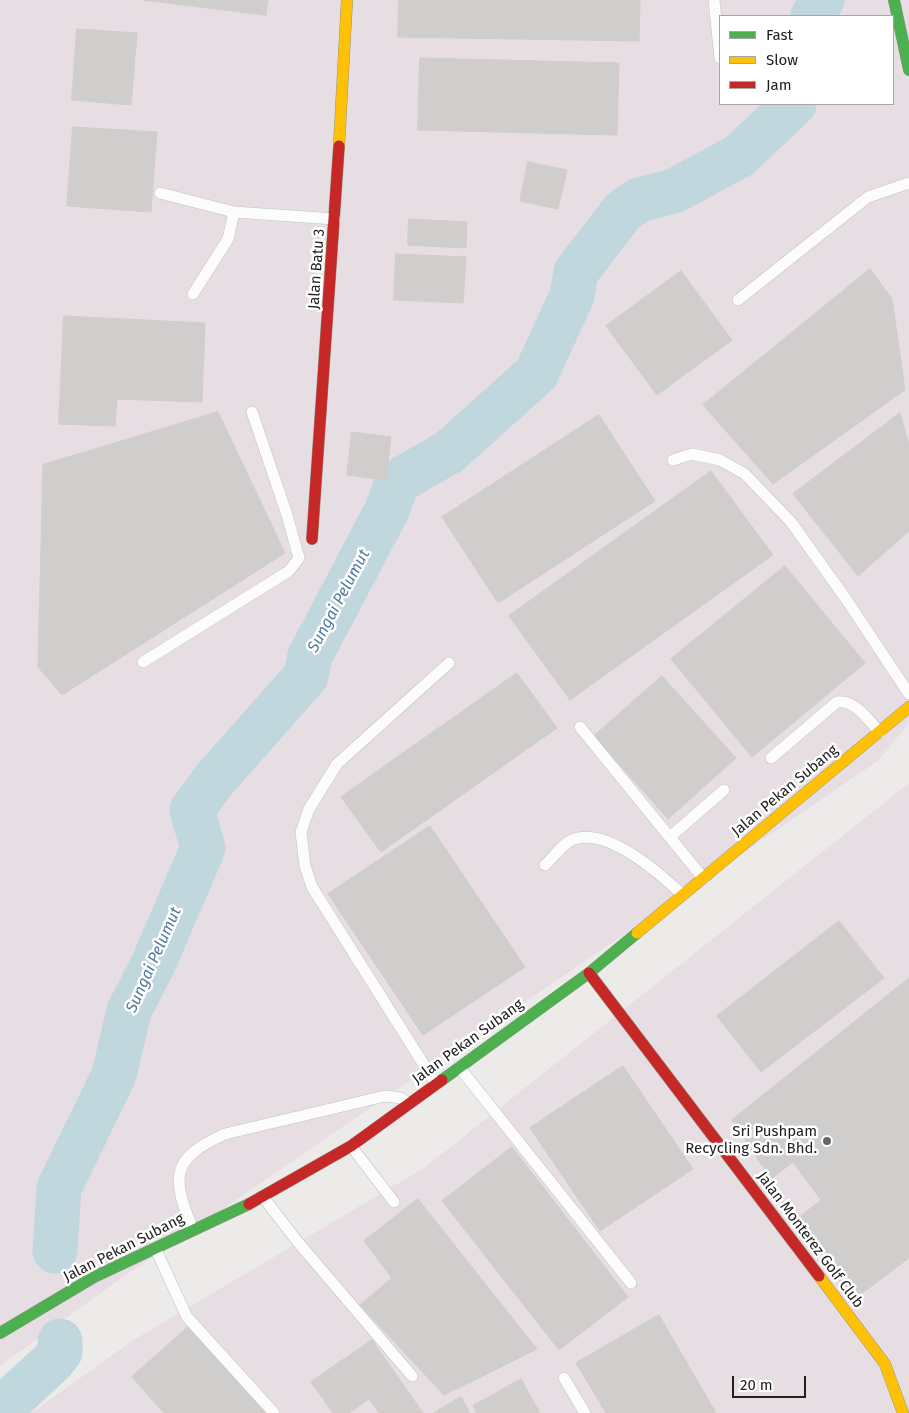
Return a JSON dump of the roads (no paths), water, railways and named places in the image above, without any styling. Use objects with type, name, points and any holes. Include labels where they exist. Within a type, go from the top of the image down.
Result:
[{"type":"street","name":"Jalan Batu 3","points":[[312,539],[301,512],[335,219],[347,0]]},
{"type":"street","points":[[894,0],[909,70]]},
{"type":"street","name":"Jalan Pekan Subang","points":[[0,1333],[94,1277],[156,1250],[263,1197],[351,1146],[436,1084],[457,1064],[589,973],[909,707]]},
{"type":"street","name":"Jalan Monterez Golf Club","points":[[589,973],[885,1364],[903,1413]]},
{"type":"lane","points":[[714,0],[719,48]]},
{"type":"lane","points":[[738,300],[868,197],[909,183]]},
{"type":"lane","points":[[160,194],[234,212],[335,219]]},
{"type":"lane","points":[[193,294],[228,239],[234,212]]},
{"type":"lane","points":[[143,662],[296,566],[299,558],[301,512],[252,412]]},
{"type":"lane","points":[[673,460],[692,454],[720,460],[746,474],[791,522],[846,599],[909,694]]},
{"type":"lane","points":[[436,1084],[312,887],[305,866],[301,832],[309,809],[337,764],[449,663]]},
{"type":"lane","points":[[771,758],[837,702],[845,701],[854,705],[880,732]]},
{"type":"lane","points":[[580,728],[703,878]]},
{"type":"lane","points":[[670,837],[724,790]]},
{"type":"lane","points":[[545,865],[571,840],[587,837],[613,843],[659,872],[683,895]]},
{"type":"lane","points":[[457,1064],[631,1283]]},
{"type":"lane","points":[[193,1230],[180,1199],[177,1184],[184,1163],[203,1144],[225,1134],[385,1096],[402,1098],[408,1104]]},
{"type":"lane","points":[[351,1146],[394,1202]]},
{"type":"lane","points":[[263,1197],[412,1376]]},
{"type":"lane","points":[[156,1250],[187,1317],[274,1413]]},
{"type":"lane","points":[[564,1378],[585,1413]]},
{"type":"waterway","name":"Sungai Pelumut","points":[[814,15],[822,0]]},
{"type":"waterway","name":"Sungai Pelumut","points":[[55,1251],[59,1188],[114,1075],[129,1011],[154,962],[203,848],[192,810],[214,780],[306,676],[310,656],[387,510],[395,488],[402,479],[449,452],[536,374],[572,296],[576,272],[623,211],[639,200],[674,191],[739,156],[793,105]]},
{"type":"waterway","name":"Sungai Pelumut","points":[[0,1410],[52,1362],[60,1352],[60,1341]]},
{"type":"place","name":"Sri Pushpam Recycling Sdn. Bhd.","points":[[827,1141]]}]
